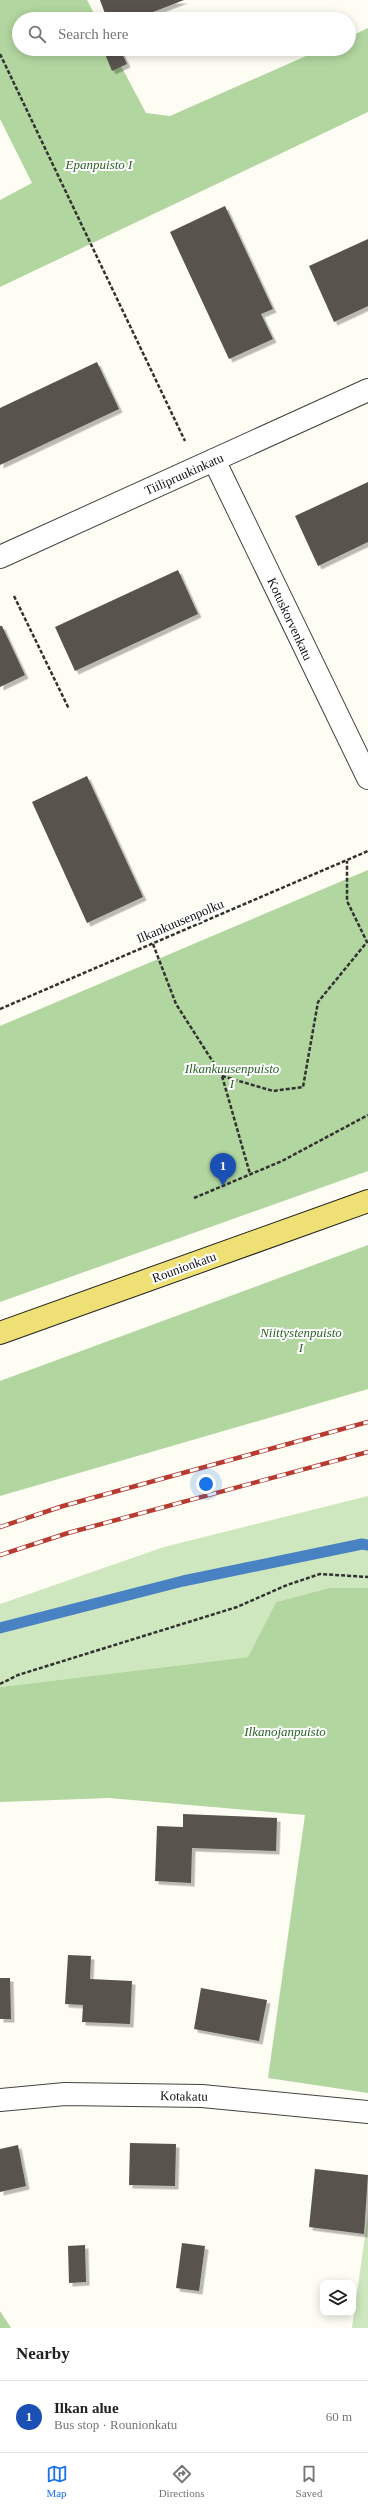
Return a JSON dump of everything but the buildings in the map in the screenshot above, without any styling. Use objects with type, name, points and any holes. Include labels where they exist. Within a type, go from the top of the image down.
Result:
[{"type":"main road","name":"Rounionkatu","points":[[0,1334],[368,1201]]},
{"type":"street","name":"Tiilipruukinkatu","points":[[0,557],[368,390]]},
{"type":"street","name":"Kotuskorvenkatu","points":[[206,464],[368,778]]},
{"type":"street","name":"Kotakatu","points":[[0,2100],[65,2094],[202,2096],[368,2112]]},
{"type":"path","points":[[0,54],[206,464]]},
{"type":"path","points":[[14,596],[69,709]]},
{"type":"path","name":"Ilkankuusenpolku","points":[[0,1009],[368,851]]},
{"type":"path","points":[[222,1076],[272,1091],[303,1087],[318,1002],[367,942],[347,901],[347,860]]},
{"type":"path","points":[[153,944],[176,1004],[222,1076],[250,1174]]},
{"type":"path","points":[[194,1198],[282,1161],[368,1115]]},
{"type":"path","points":[[0,1684],[18,1675],[237,1607],[287,1585],[320,1574],[368,1577]]},
{"type":"green space","name":"Epanpuisto I","points":[[0,0],[87,0],[93,12],[12,12],[12,56],[116,56],[146,113],[170,116],[306,56],[356,56],[356,34],[368,28],[368,112],[0,287],[0,200],[32,183],[0,119]]},
{"type":"green space","name":"Ilkankuusenpuisto I","points":[[368,870],[368,1171],[0,1302],[0,1026]]},
{"type":"green space","name":"Niittystenpuisto I","points":[[368,1245],[368,1389],[0,1496],[0,1381]]},
{"type":"green space","points":[[368,1496],[368,1588],[329,1588],[276,1602],[248,1657],[0,1687],[0,1604],[164,1547]]},
{"type":"green space","name":"Ilkanojanpuisto","points":[[329,1588],[368,1588],[368,2093],[268,2078],[305,1815],[109,1798],[0,1802],[0,1687],[248,1657],[276,1602]]},
{"type":"green space","points":[[368,2215],[368,2328],[352,2328],[354,2316],[356,2316],[356,2300]]},
{"type":"green space","points":[[0,2311],[11,2328],[0,2328]]},
{"type":"waterway","points":[[0,1628],[183,1581],[362,1544],[368,1545]]},
{"type":"railway","points":[[0,1527],[63,1506],[368,1422]]},
{"type":"railway","points":[[0,1555],[68,1533],[368,1452]]},
{"type":"place","name":"Ilkan alue","points":[[223,1186]]}]
